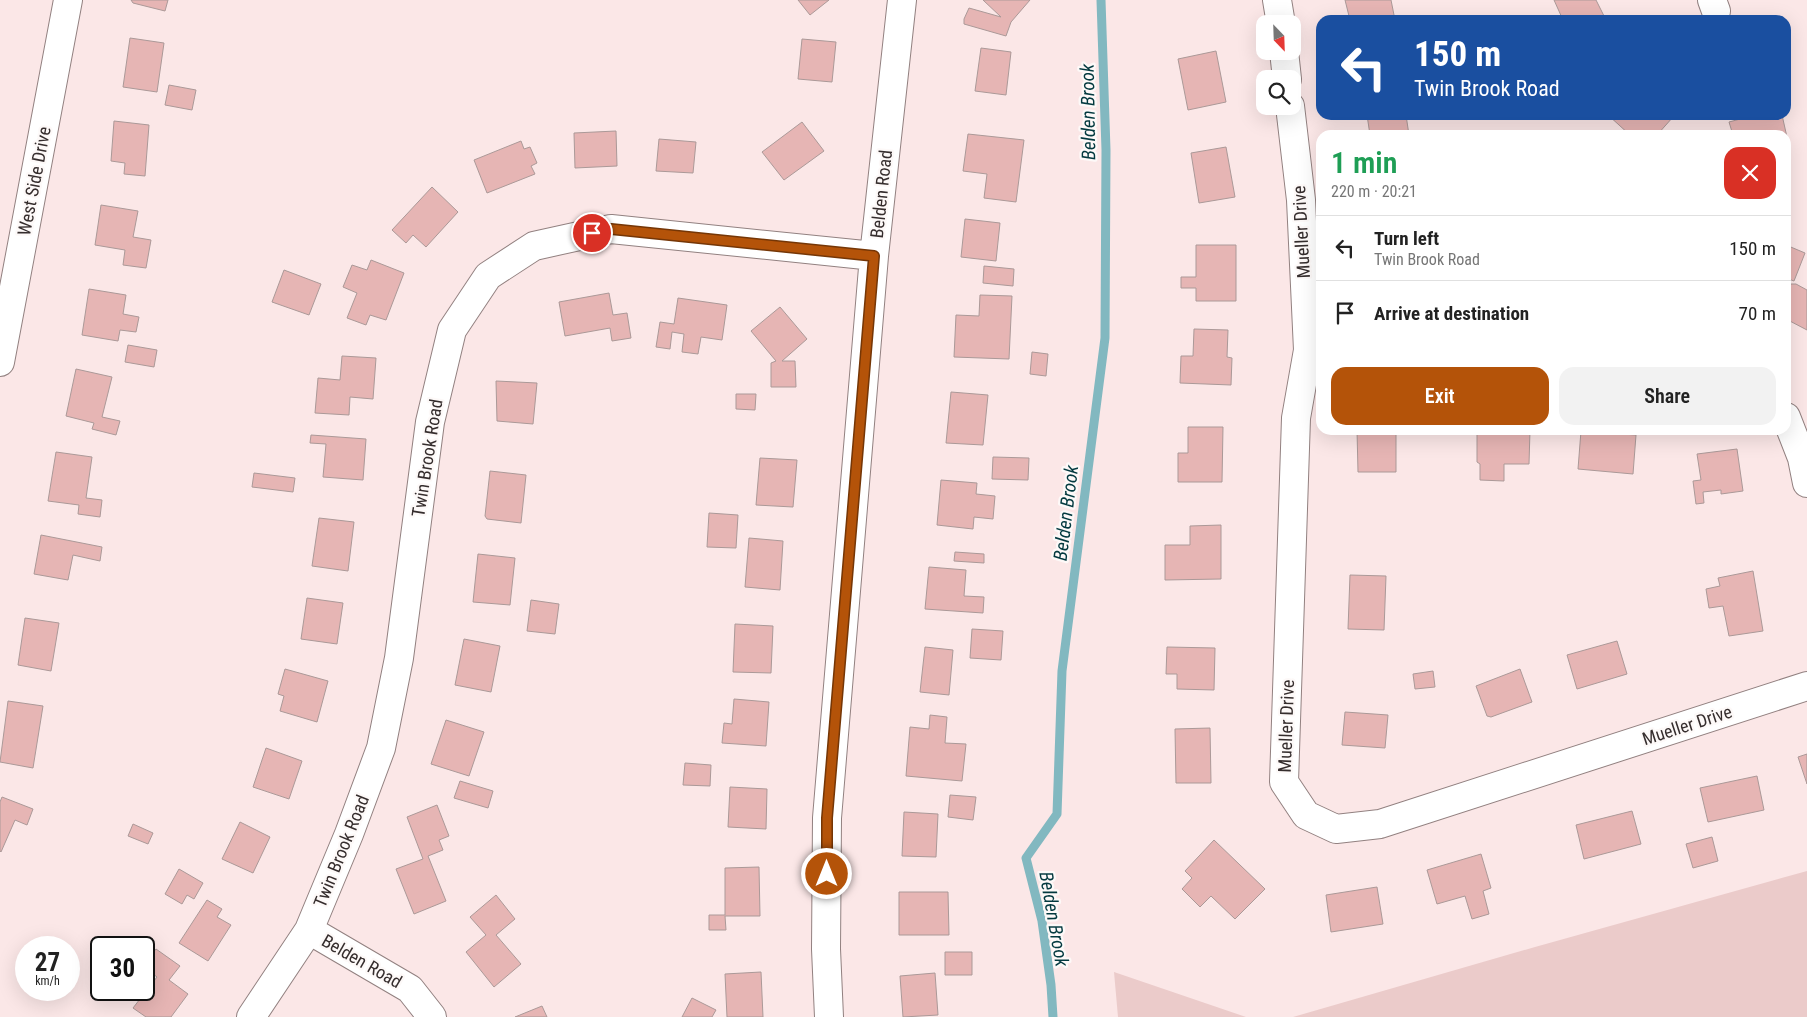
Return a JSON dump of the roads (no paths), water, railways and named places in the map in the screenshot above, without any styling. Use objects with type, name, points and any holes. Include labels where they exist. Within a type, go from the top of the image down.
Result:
[{"type":"street","name":"West Side Drive","points":[[0,362],[68,0]]},
{"type":"street","name":"Belden Road","points":[[829,1017],[826,948],[827,818],[874,256],[902,0]]},
{"type":"street","points":[[1277,0],[1280,15]]},
{"type":"street","name":"Mueller Drive","points":[[1291,115],[1301,200],[1314,351],[1296,418],[1284,782],[1306,815],[1336,829],[1380,824],[1807,686]]},
{"type":"street","name":"Twin Brook Road","points":[[251,1017],[309,930],[350,834],[381,748],[399,658],[430,422],[452,330],[488,276],[534,246],[611,229],[874,256]]},
{"type":"street","points":[[1791,430],[1802,458],[1807,483]]},
{"type":"street","name":"Belden Road","points":[[309,930],[410,989],[432,1017]]},
{"type":"waterway","name":"Belden Brook","points":[[1053,1017],[1051,985],[1042,921],[1026,858],[1057,814],[1062,671],[1105,338],[1106,150],[1101,0]]}]
